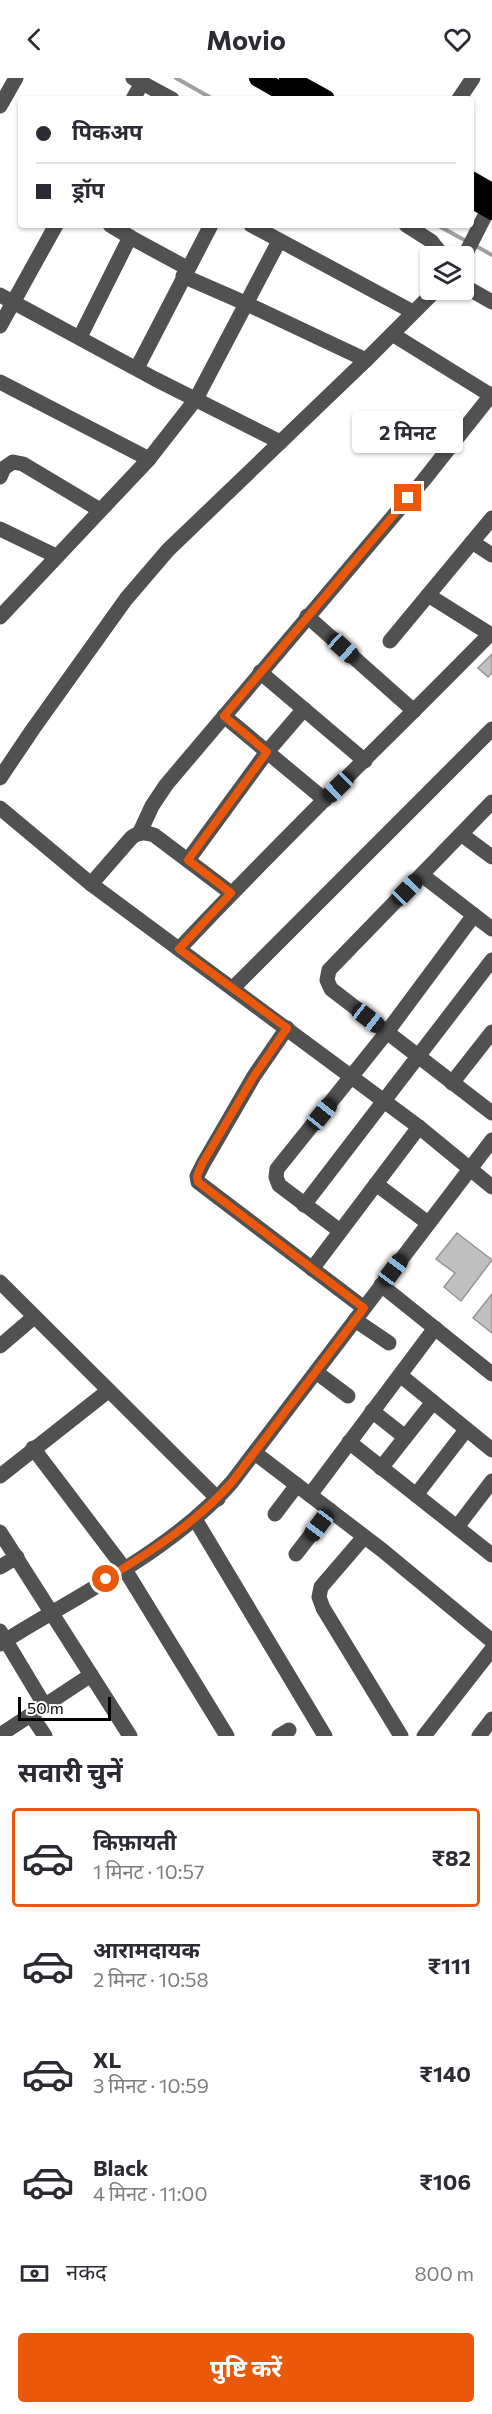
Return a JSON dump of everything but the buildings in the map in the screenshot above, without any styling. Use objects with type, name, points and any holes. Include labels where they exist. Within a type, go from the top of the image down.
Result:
[{"type":"highway","points":[[258,78],[290,96]]},
{"type":"highway","points":[[288,78],[321,96]]},
{"type":"highway","points":[[474,183],[491,203]]},
{"type":"highway","points":[[474,200],[491,203]]},
{"type":"street","points":[[0,106],[16,78]]},
{"type":"street","points":[[461,96],[473,78]]},
{"type":"street","points":[[134,96],[137,80],[166,96]]},
{"type":"street","points":[[470,246],[491,203]]},
{"type":"street","points":[[0,326],[6,298],[54,228]]},
{"type":"street","points":[[115,228],[185,272],[366,360]]},
{"type":"street","points":[[137,368],[209,228]]},
{"type":"street","points":[[256,228],[413,312]]},
{"type":"street","points":[[411,228],[435,246]]},
{"type":"street","points":[[80,337],[130,237]]},
{"type":"street","points":[[2,613],[149,459],[196,399],[279,241]]},
{"type":"street","points":[[474,292],[492,302]]},
{"type":"street","points":[[6,298],[280,442]]},
{"type":"street","points":[[0,778],[126,599],[168,550],[426,300]]},
{"type":"street","points":[[92,884],[132,837],[140,832],[152,806],[166,785],[423,481],[492,395],[392,334]]},
{"type":"street","points":[[0,382],[149,459]]},
{"type":"street","points":[[0,477],[4,468],[13,462],[23,464],[100,510]]},
{"type":"street","points":[[390,641],[492,518]]},
{"type":"street","points":[[0,529],[56,556]]},
{"type":"street","points":[[472,542],[492,555]]},
{"type":"street","points":[[179,949],[231,893],[491,634],[428,595]]},
{"type":"street","points":[[307,616],[414,711]]},
{"type":"street","points":[[260,672],[365,761]]},
{"type":"street","points":[[188,860],[267,752],[304,709]]},
{"type":"street","points":[[224,716],[325,800]]},
{"type":"street","points":[[233,988],[492,729]]},
{"type":"street","points":[[492,802],[329,970],[327,980],[331,989],[492,1113]]},
{"type":"street","points":[[0,808],[92,884],[385,1101],[492,1187]]},
{"type":"street","points":[[140,832],[154,835],[231,893]]},
{"type":"street","points":[[461,834],[492,857]]},
{"type":"street","points":[[422,875],[492,929]]},
{"type":"street","points":[[340,1232],[279,1185],[276,1177],[277,1169],[387,1032],[474,915]]},
{"type":"street","points":[[304,1205],[492,960]]},
{"type":"street","points":[[287,1028],[254,1076],[197,1176],[198,1182],[312,1269],[388,1343]]},
{"type":"street","points":[[453,1083],[492,1032]]},
{"type":"street","points":[[312,1269],[419,1127]]},
{"type":"street","points":[[45,1706],[2,1638],[51,1613],[160,1546],[218,1499],[492,1140]]},
{"type":"street","points":[[376,1184],[428,1223]]},
{"type":"street","points":[[0,1282],[218,1499]]},
{"type":"street","points":[[381,1285],[492,1374]]},
{"type":"street","points":[[0,1346],[34,1317]]},
{"type":"street","points":[[310,1495],[435,1328]]},
{"type":"street","points":[[316,1372],[348,1396]]},
{"type":"street","points":[[400,1375],[492,1450]]},
{"type":"street","points":[[0,1476],[108,1391]]},
{"type":"street","points":[[381,1468],[433,1402]]},
{"type":"street","points":[[372,1411],[405,1437]]},
{"type":"street","points":[[416,1495],[466,1430]]},
{"type":"street","points":[[349,1443],[492,1555]]},
{"type":"street","points":[[33,1448],[124,1568],[227,1736]]},
{"type":"street","points":[[255,1453],[330,1510],[492,1641]]},
{"type":"street","points":[[457,1527],[492,1481]]},
{"type":"street","points":[[275,1514],[297,1485]]},
{"type":"street","points":[[296,1554],[330,1510]]},
{"type":"street","points":[[195,1519],[325,1736]]},
{"type":"street","points":[[0,1532],[128,1735]]},
{"type":"street","points":[[364,1537],[321,1587],[319,1597],[323,1608],[401,1736]]},
{"type":"street","points":[[0,1567],[17,1557]]},
{"type":"street","points":[[424,1736],[492,1649]]},
{"type":"street","points":[[0,1735],[92,1675]]},
{"type":"street","points":[[31,1715],[45,1736]]},
{"type":"street","points":[[479,1736],[492,1719]]},
{"type":"waterway","points":[[176,78],[208,96]]},
{"type":"waterway","points":[[442,228],[468,242]]},
{"type":"waterway","points":[[474,245],[492,255]]},
{"type":"route","points":[[106,1579],[160,1546],[211,1506],[232,1482],[364,1308],[198,1182],[197,1176],[202,1164],[254,1076],[287,1028],[179,949],[231,893],[188,860],[267,752],[224,716],[408,498]]}]
